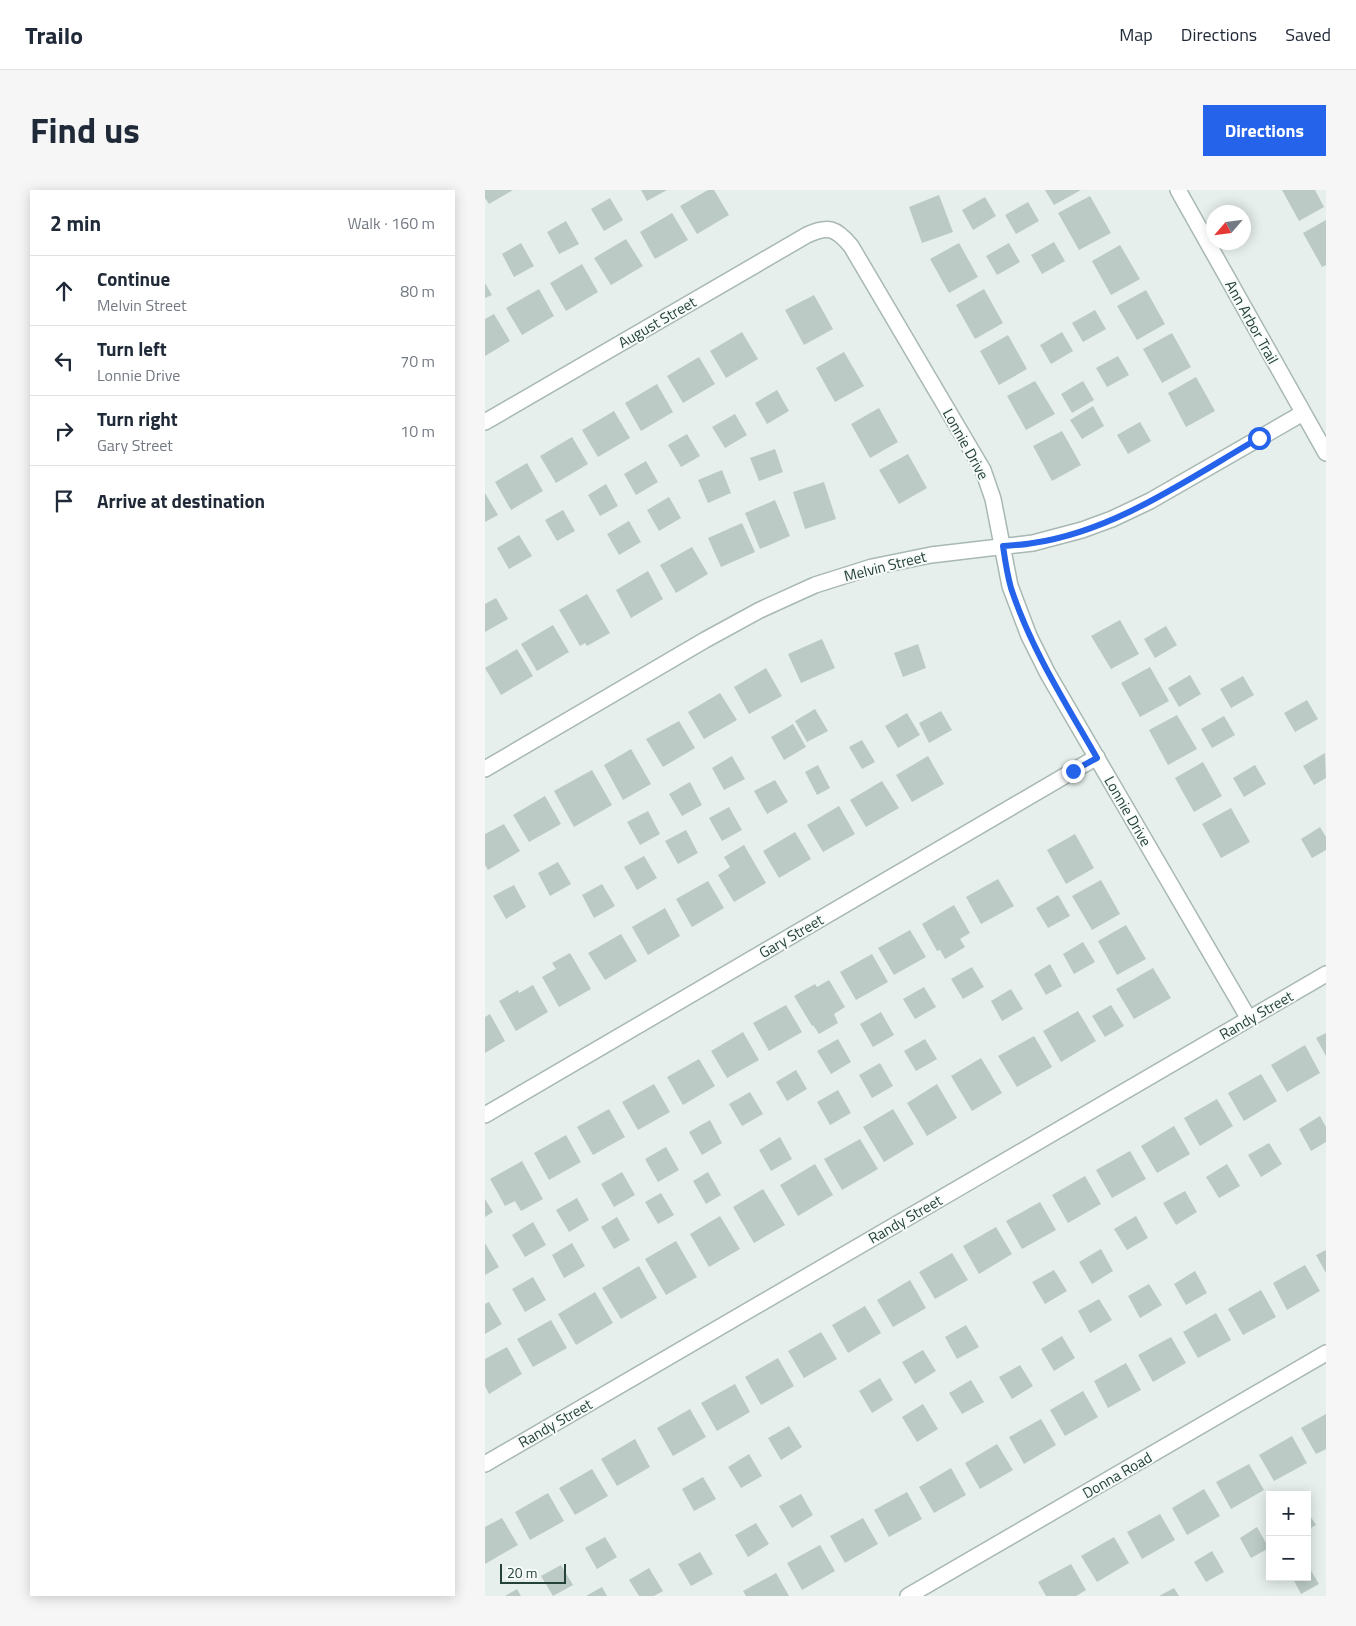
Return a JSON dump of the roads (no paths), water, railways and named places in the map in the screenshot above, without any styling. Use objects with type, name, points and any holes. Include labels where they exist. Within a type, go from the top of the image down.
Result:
[{"type":"street","name":"Ann Arbor Trail","points":[[1178,190],[1326,453]]},
{"type":"street","name":"August Street","points":[[485,422],[807,235],[819,229],[831,229]]},
{"type":"street","name":"Lonnie Drive","points":[[831,229],[843,236],[851,246],[983,470],[993,499],[1011,586],[1029,636],[1048,674],[1249,1019]]},
{"type":"street","name":"Melvin Street","points":[[485,769],[705,640],[760,610],[815,585],[872,567],[921,556],[1033,543],[1052,539],[1112,519],[1150,501],[1303,413]]},
{"type":"street","name":"Gary Street","points":[[485,1115],[1097,758]]},
{"type":"street","name":"Randy Street","points":[[485,1464],[1326,974]]},
{"type":"street","name":"Donna Road","points":[[908,1596],[1326,1353]]}]
